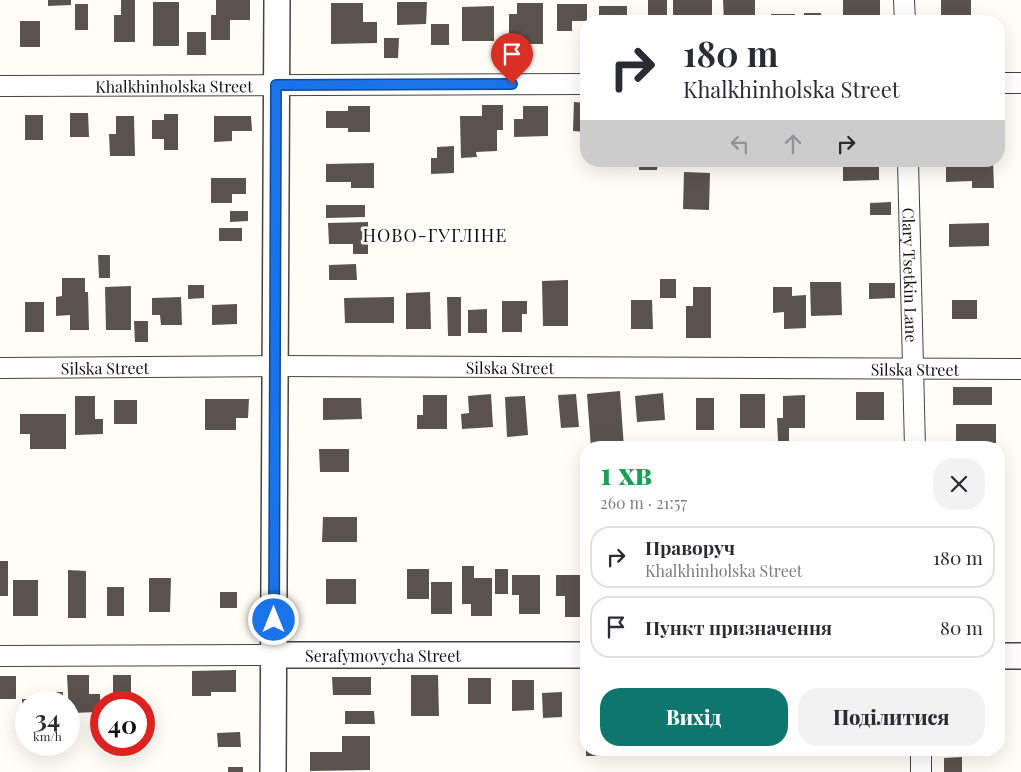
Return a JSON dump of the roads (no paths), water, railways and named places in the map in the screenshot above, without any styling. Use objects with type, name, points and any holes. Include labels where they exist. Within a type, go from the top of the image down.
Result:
[{"type":"street","points":[[273,772],[277,0]]},
{"type":"street","points":[[904,0],[905,15]]},
{"type":"street","points":[[1005,82],[1021,83]]},
{"type":"street","name":"Khalkhinholska Street","points":[[0,86],[580,84]]},
{"type":"street","name":"Clary Tsetkin Lane","points":[[908,167],[915,441]]},
{"type":"street","name":"Silska Street","points":[[0,368],[275,366],[1021,369]]},
{"type":"street","name":"Serafymovycha Street","points":[[0,656],[580,655]]},
{"type":"street","points":[[1005,656],[1021,656]]},
{"type":"street","points":[[921,756],[921,772]]},
{"type":"district","name":"НОВО-ГУГЛІНЕ","points":[[435,235]]}]
